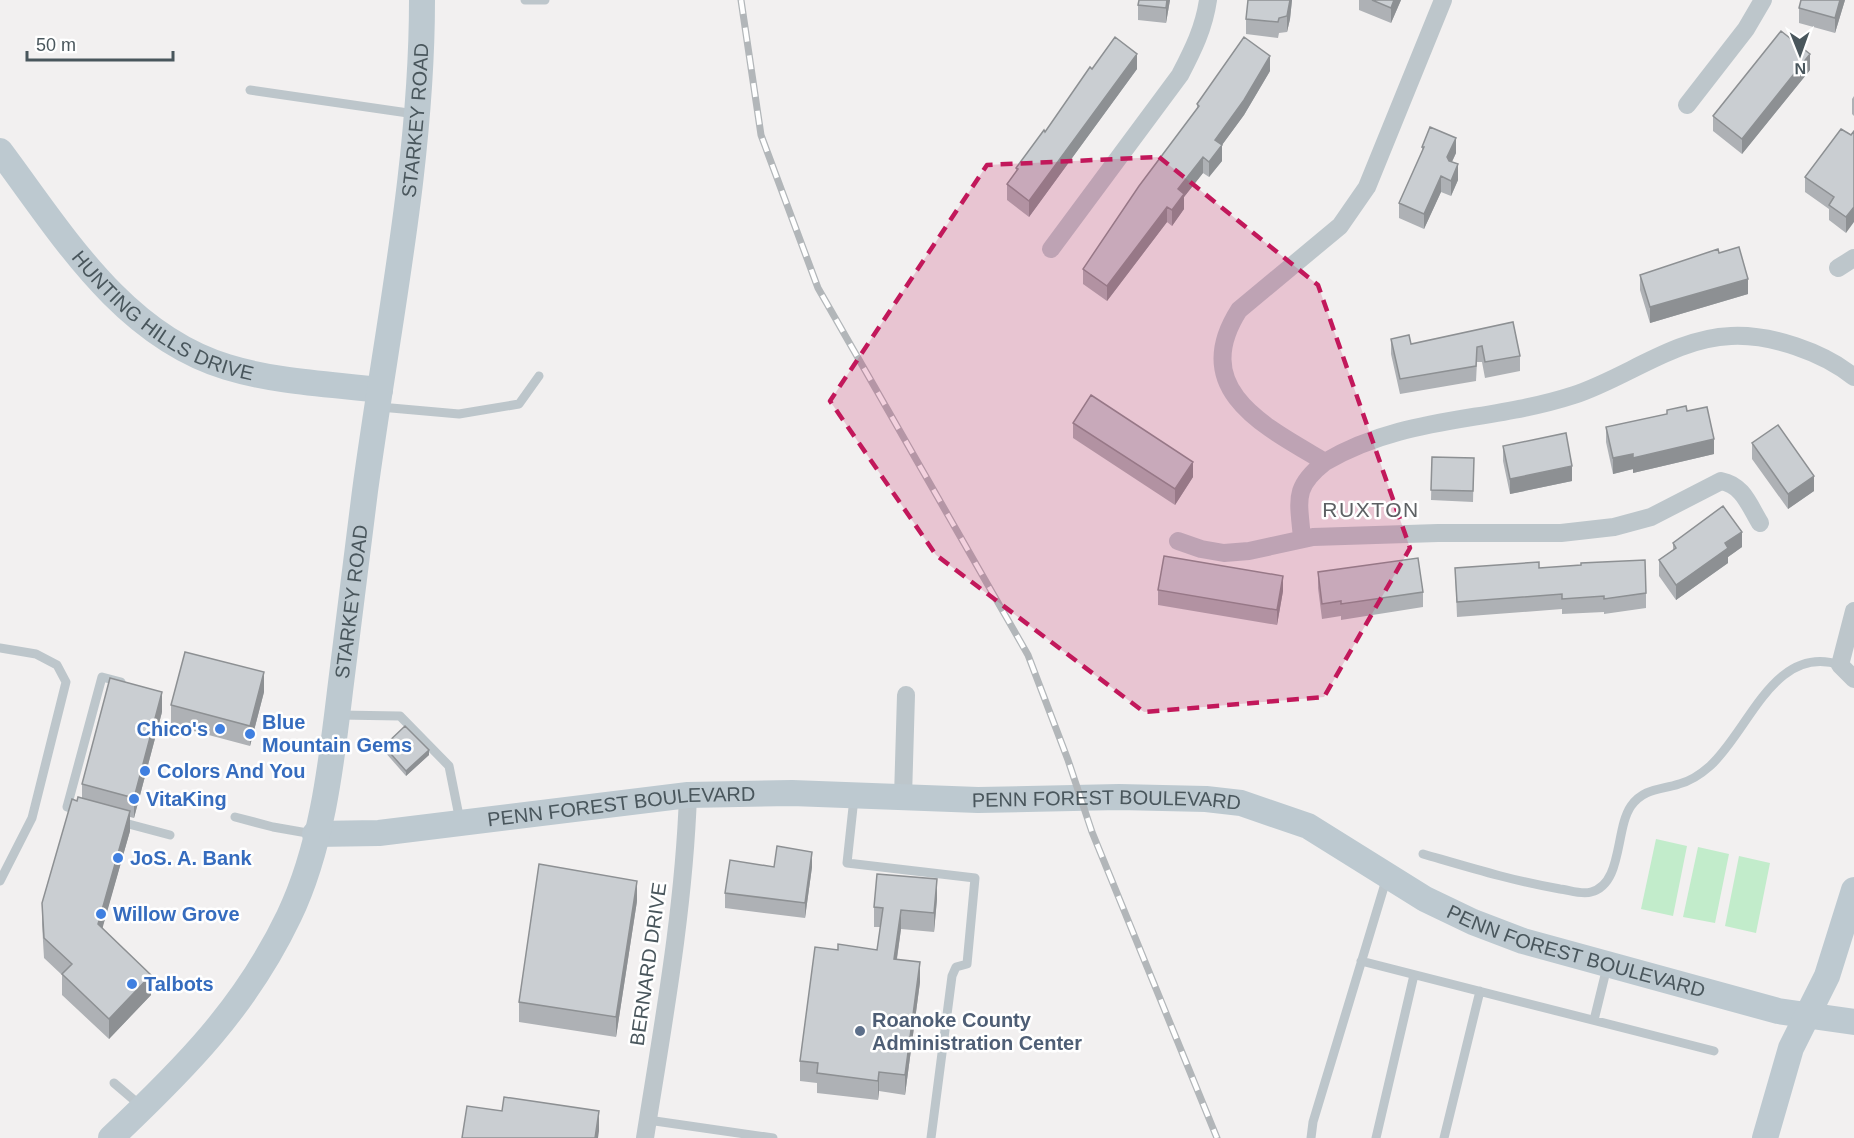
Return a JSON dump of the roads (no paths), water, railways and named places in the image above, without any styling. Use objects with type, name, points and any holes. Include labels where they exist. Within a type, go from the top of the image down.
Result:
[{"type":"street","name":"STARKEY ROAD","points":[[111,1138],[200,1051],[236,1006],[266,960],[289,915],[307,871],[331,764],[417,114],[422,0]]},
{"type":"street","points":[[1051,249],[1180,75],[1195,47],[1206,17],[1208,0]]},
{"type":"street","points":[[1324,462],[1267,427],[1236,400],[1223,366],[1223,344],[1228,327],[1239,310],[1340,226],[1353,210],[1367,187],[1443,0]]},
{"type":"street","points":[[1687,105],[1746,29],[1763,0]]},
{"type":"street","name":"HUNTING HILLS DRIVE","points":[[0,151],[78,255],[120,302],[168,340],[217,364],[261,376],[379,398]]},
{"type":"street","points":[[1838,268],[1854,258]]},
{"type":"street","points":[[1302,539],[1301,487],[1307,476],[1324,462],[1347,449],[1380,435],[1420,424],[1521,409],[1574,395],[1702,340],[1730,336],[1756,336],[1781,341],[1842,367],[1854,377]]},
{"type":"street","points":[[1178,542],[1224,553],[1248,551],[1302,539],[1438,533],[1561,533],[1614,527],[1651,517],[1721,481],[1739,488],[1760,523]]},
{"type":"street","points":[[1854,611],[1840,665],[1854,679]]},
{"type":"street","points":[[903,797],[906,695]]},
{"type":"street","name":"PENN FOREST BOULEVARD","points":[[315,834],[379,833],[688,795],[854,795],[978,800],[1119,797],[1206,799],[1241,803],[1308,826],[1387,877],[1473,922],[1523,941],[1778,1011],[1854,1022]]},
{"type":"street","name":"BERNARD DRIVE","points":[[646,1129],[683,875],[688,795]]},
{"type":"street","points":[[1765,1138],[1791,1048],[1827,976],[1854,890]]},
{"type":"lane","points":[[525,0],[545,0]]},
{"type":"lane","points":[[250,90],[417,114]]},
{"type":"lane","points":[[379,398],[459,414],[519,404],[539,376]]},
{"type":"lane","points":[[0,648],[36,654],[57,665],[66,682],[32,818],[0,881]]},
{"type":"lane","points":[[1423,854],[1532,884],[1592,892],[1602,887],[1611,876],[1627,814],[1638,799],[1657,788],[1678,785],[1699,776],[1713,764],[1769,688],[1799,664],[1824,660],[1840,665]]},
{"type":"lane","points":[[90,813],[67,807],[102,677],[135,686]]},
{"type":"lane","points":[[337,715],[400,716],[449,766],[460,823]]},
{"type":"lane","points":[[854,795],[848,863],[975,878],[967,964],[956,967],[952,976],[932,1138]]},
{"type":"lane","points":[[235,817],[273,827],[315,834]]},
{"type":"lane","points":[[113,819],[171,835]]},
{"type":"lane","points":[[1311,1138],[1313,1122],[1387,877]]},
{"type":"lane","points":[[1361,961],[1714,1051]]},
{"type":"lane","points":[[1594,1020],[1608,965]]},
{"type":"lane","points":[[1376,1138],[1414,975]]},
{"type":"lane","points":[[1444,1138],[1480,991]]},
{"type":"lane","points":[[114,1083],[142,1108]]},
{"type":"lane","points":[[646,1129],[773,1138]]},
{"type":"railway","points":[[741,0],[761,135],[818,288],[1028,655],[1068,760],[1092,832],[1217,1138]]},
{"type":"place","name":"Chico's","points":[[220,729]]},
{"type":"place","name":"Blue Mountain Gems","points":[[250,734]]},
{"type":"place","name":"Colors And You","points":[[145,771]]},
{"type":"place","name":"VitaKing","points":[[134,799]]},
{"type":"place","name":"JoS. A. Bank","points":[[118,858]]},
{"type":"place","name":"Willow Grove","points":[[101,914]]},
{"type":"place","name":"Talbots","points":[[132,984]]},
{"type":"place","name":"Roanoke County Administration Center","points":[[860,1031]]},
{"type":"district","name":"RUXTON","points":[[1371,509]]}]
